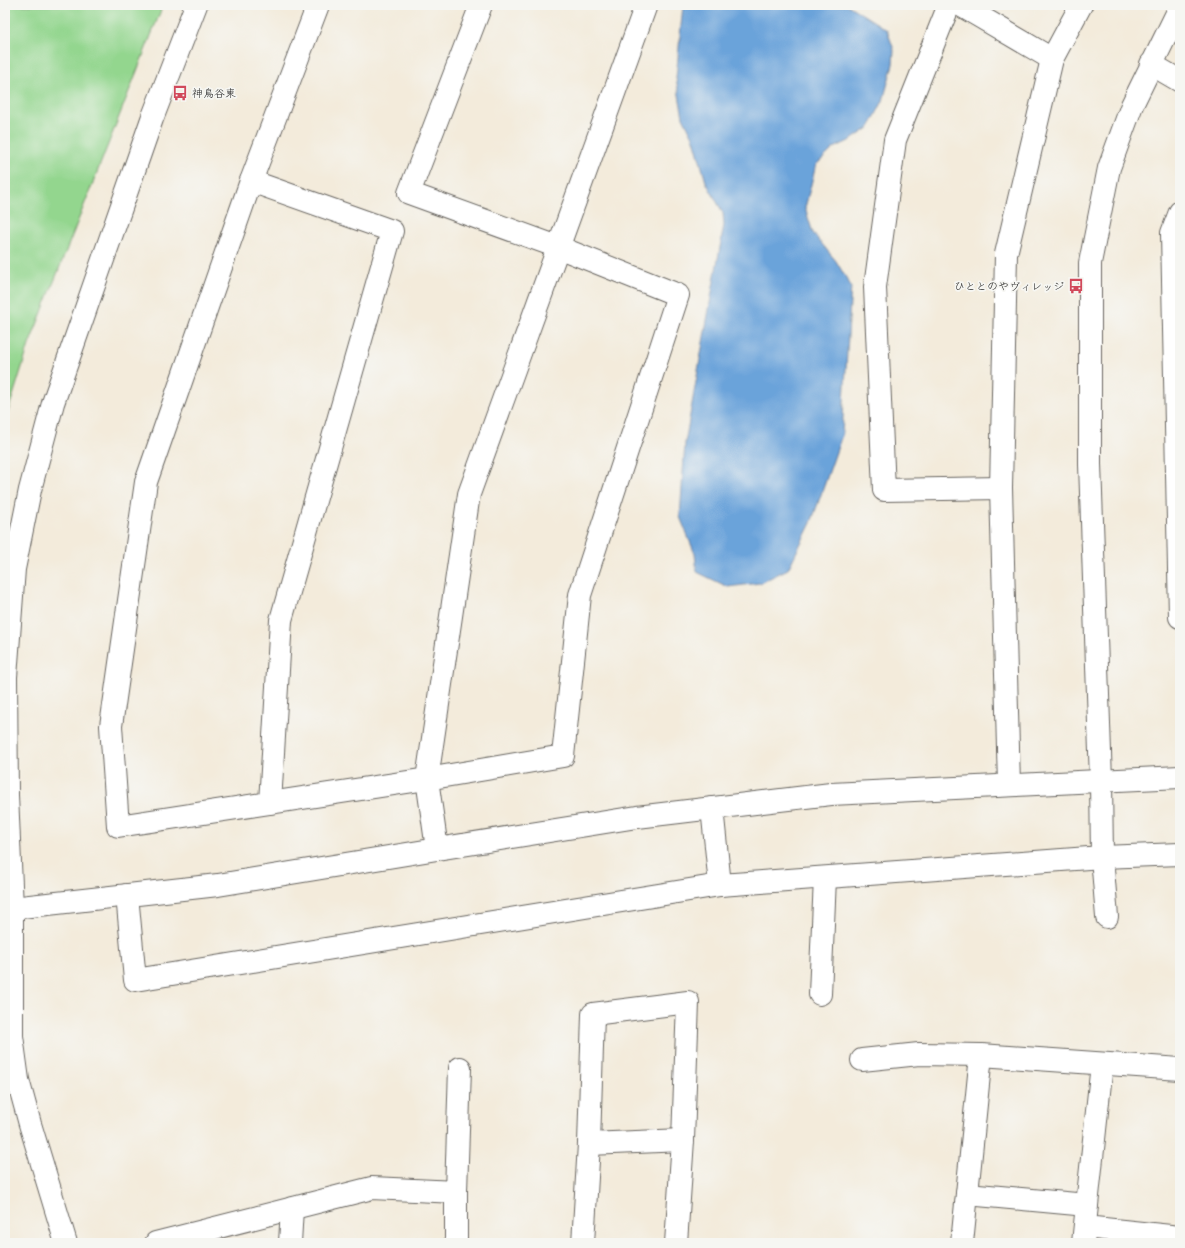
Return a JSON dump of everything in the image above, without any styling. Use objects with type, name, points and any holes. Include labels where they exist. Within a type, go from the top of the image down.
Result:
[{"type":"street","points":[[66,1243],[30,1124],[9,1037],[12,908],[7,795],[6,677],[14,570],[30,490],[53,403],[152,119],[196,5]]},
{"type":"street","points":[[318,5],[251,181],[146,482],[111,726],[118,826],[428,779],[563,756],[580,595],[678,295],[558,247],[409,193],[481,5]]},
{"type":"street","points":[[437,849],[428,779],[469,494],[646,5]]},
{"type":"street","points":[[950,5],[895,140],[875,287],[884,490],[1001,488]]},
{"type":"street","points":[[960,5],[1052,59]]},
{"type":"street","points":[[1009,785],[1001,488],[1006,254],[1052,59],[1082,5]]},
{"type":"street","points":[[1107,917],[1102,858],[1101,781],[1090,464],[1090,263],[1109,168],[1132,106],[1151,64],[1180,7]]},
{"type":"street","points":[[1151,64],[1180,81]]},
{"type":"street","points":[[251,181],[392,231],[281,620],[270,803]]},
{"type":"street","points":[[1180,212],[1172,233],[1180,617]]},
{"type":"street","points":[[12,908],[218,886],[637,817],[831,794],[1180,777]]},
{"type":"street","points":[[712,808],[720,885]]},
{"type":"street","points":[[127,895],[135,980],[720,885],[1102,858],[1180,854]]},
{"type":"street","points":[[820,994],[825,878]]},
{"type":"street","points":[[582,1243],[589,1144],[593,1014],[688,1002],[683,1140],[676,1243]]},
{"type":"street","points":[[862,1060],[919,1054],[981,1055],[1180,1069]]},
{"type":"street","points":[[962,1243],[981,1055]]},
{"type":"street","points":[[1102,1064],[1084,1235],[1180,1237]]},
{"type":"street","points":[[456,1243],[460,1068]]},
{"type":"street","points":[[589,1144],[683,1140]]},
{"type":"street","points":[[156,1243],[372,1188],[456,1192]]},
{"type":"street","points":[[967,1194],[1087,1205]]},
{"type":"street","points":[[290,1243],[292,1208]]},
{"type":"green space","points":[[5,5],[163,5],[29,345],[5,421]]},
{"type":"water","points":[[683,5],[848,5],[887,30],[894,50],[893,64],[883,101],[869,128],[851,140],[834,148],[816,165],[805,208],[813,233],[836,261],[851,286],[842,435],[811,523],[788,569],[760,583],[728,587],[697,572],[695,554],[680,517],[685,443],[724,225],[723,213],[706,182],[694,139],[683,117],[676,78]]},
{"type":"place","name":"神鳥谷東","points":[[180,93]]},
{"type":"place","name":"ひととのやヴィレッジ","points":[[1076,286]]}]
